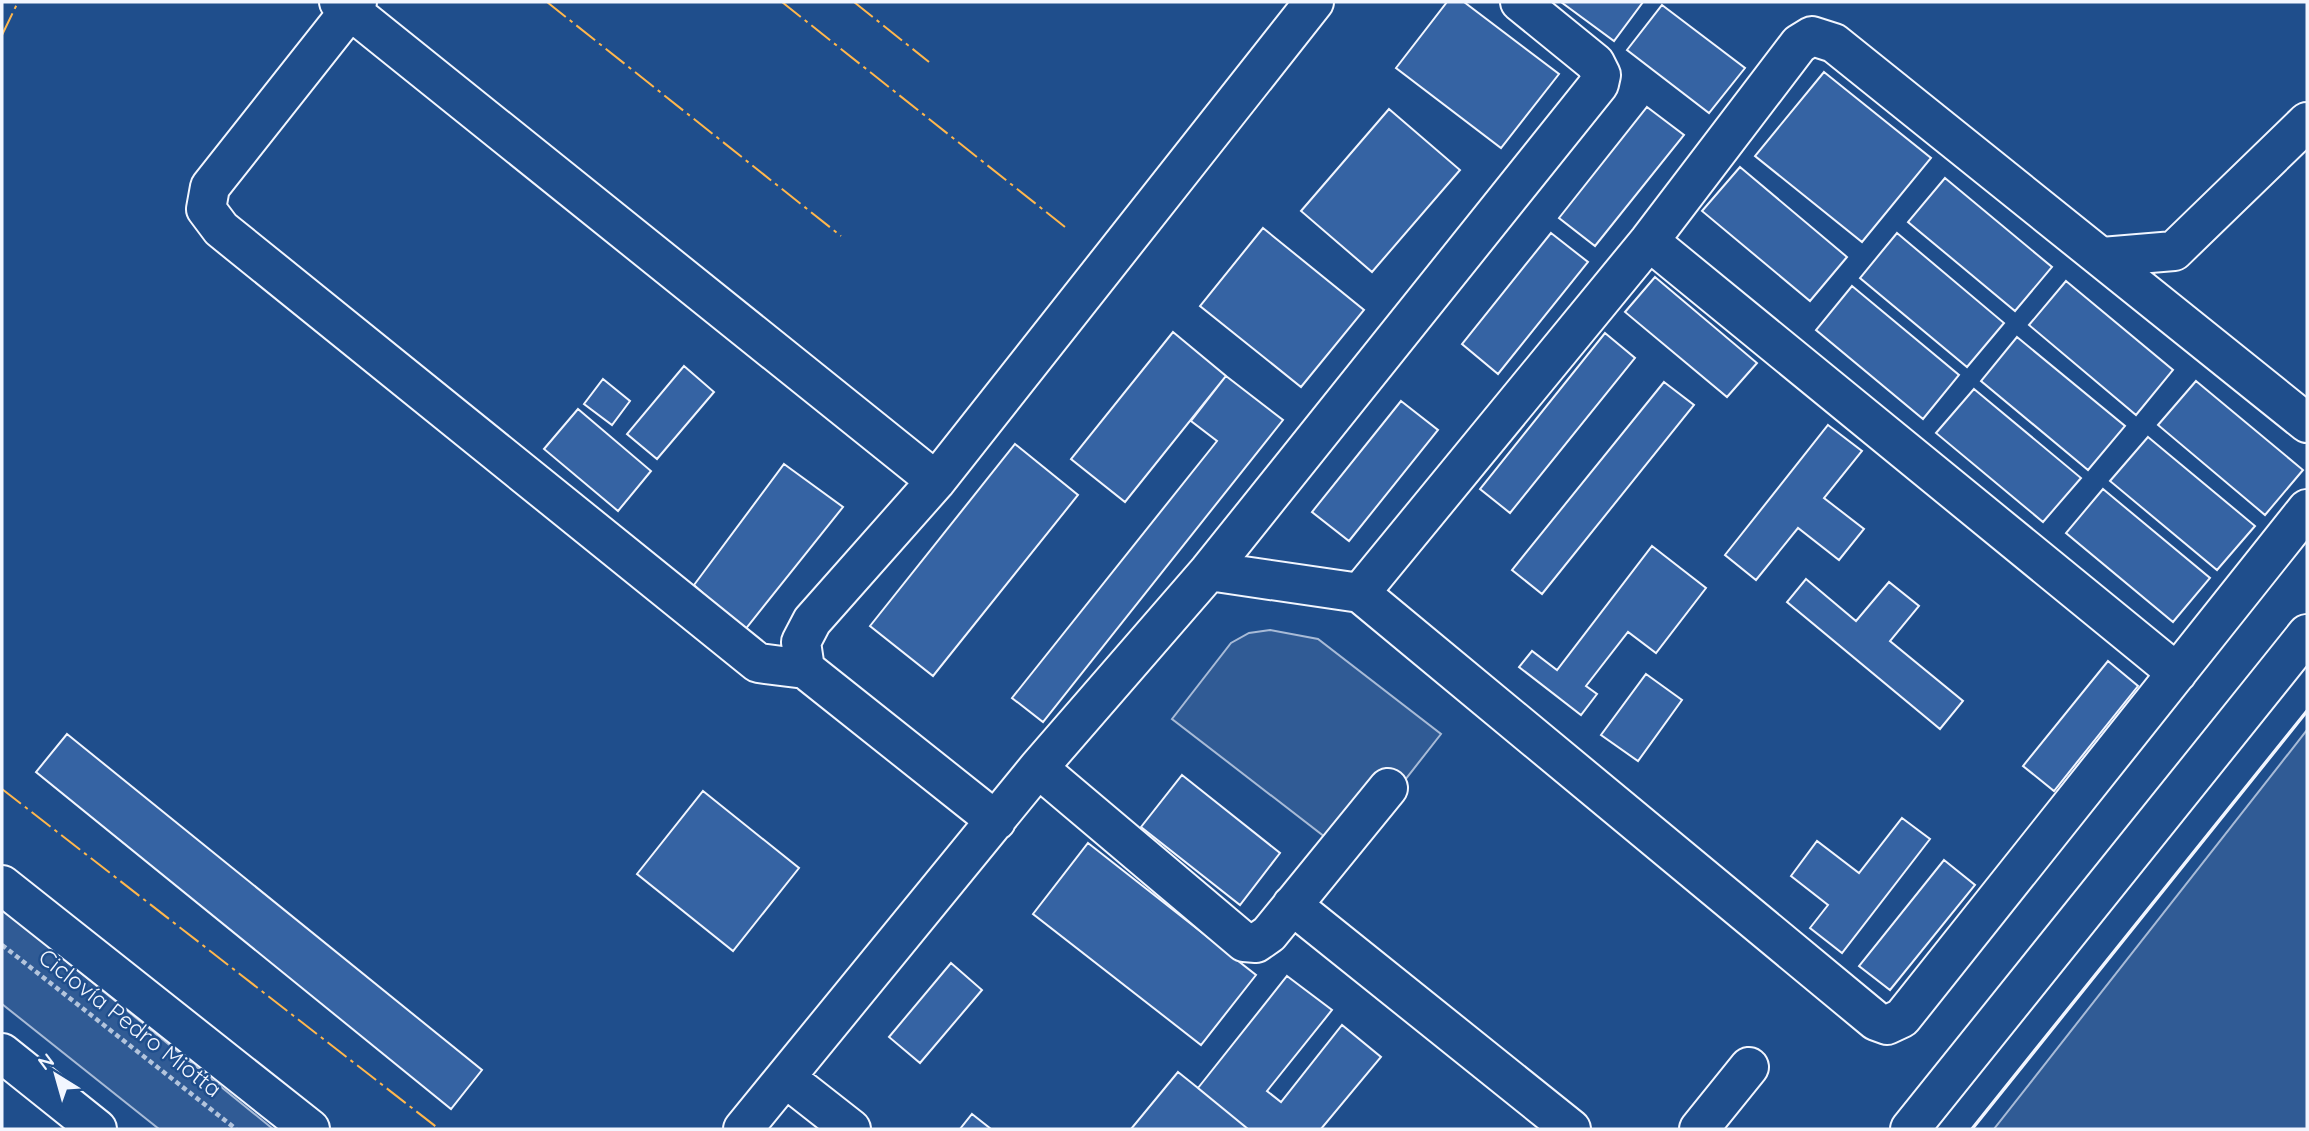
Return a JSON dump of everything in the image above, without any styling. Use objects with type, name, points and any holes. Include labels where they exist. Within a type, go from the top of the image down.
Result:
[{"type":"street","points":[[805,669],[802,642],[812,621],[936,481],[1314,2]]},
{"type":"street","points":[[743,1129],[1038,768],[1209,571],[1599,84],[1601,75],[1595,63],[1520,2]]},
{"type":"street","points":[[936,481],[349,5],[210,187],[206,209],[221,229],[758,663],[805,669],[996,821]]},
{"type":"street","points":[[1360,593],[1649,241],[1799,44],[1812,36],[1834,43],[2307,423]]},
{"type":"street","points":[[2102,257],[2174,250],[2307,122]]},
{"type":"street","points":[[1649,241],[2177,673]]},
{"type":"street","points":[[2174,250],[2183,323]]},
{"type":"street","points":[[1209,571],[1360,593],[1865,1012],[1876,1021],[1887,1025],[1902,1018],[2307,509]]},
{"type":"street","points":[[1910,1129],[2307,634]]},
{"type":"street","points":[[1038,768],[1244,942],[1256,943],[1293,905],[1388,788]]},
{"type":"street","points":[[2,885],[310,1129]]},
{"type":"street","points":[[1293,905],[1571,1129]]},
{"type":"street","points":[[2,1053],[97,1129]]},
{"type":"street","points":[[1699,1129],[1749,1067]]},
{"type":"street","points":[[786,1078],[852,1129]]},
{"type":"path","name":"Ciclovía Pedro Miotta","points":[[2,945],[236,1129]]},
{"type":"shaded area","points":[[1270,630],[1318,639],[1441,734],[1347,854],[1172,719],[1231,643],[1249,633]]},
{"type":"shaded area","points":[[2307,730],[2307,1129],[1994,1129]]},
{"type":"shaded area","points":[[2,909],[273,1129],[159,1129],[2,1004]]},
{"type":"building","points":[[1447,2],[1464,2],[1559,74],[1501,148],[1396,68]]},
{"type":"building","points":[[1561,2],[1643,2],[1614,41]]},
{"type":"building","points":[[1662,5],[1745,68],[1709,113],[1627,50]]},
{"type":"building","points":[[1824,72],[1931,158],[1862,242],[1755,156]]},
{"type":"building","points":[[1647,107],[1684,135],[1595,246],[1559,218]]},
{"type":"building","points":[[1389,109],[1460,170],[1372,272],[1301,211]]},
{"type":"building","points":[[1740,167],[1847,257],[1810,301],[1702,211]]},
{"type":"building","points":[[1945,178],[2052,267],[2015,311],[1908,222]]},
{"type":"building","points":[[1263,228],[1364,310],[1301,387],[1200,306]]},
{"type":"building","points":[[1551,233],[1588,262],[1498,374],[1462,344]]},
{"type":"building","points":[[1897,233],[2004,323],[1967,367],[1860,278]]},
{"type":"building","points":[[1655,277],[1757,363],[1727,397],[1625,312]]},
{"type":"building","points":[[2066,281],[2173,370],[2136,415],[2029,325]]},
{"type":"building","points":[[1852,286],[1959,375],[1923,419],[1816,330]]},
{"type":"building","points":[[1173,332],[1226,376],[1125,502],[1071,459]]},
{"type":"building","points":[[1605,333],[1635,358],[1510,513],[1480,489]]},
{"type":"building","points":[[2017,337],[2125,426],[2088,470],[1981,381]]},
{"type":"building","points":[[684,366],[714,392],[657,459],[627,434]]},
{"type":"building","points":[[1226,376],[1283,420],[1043,722],[1012,698],[1217,441],[1191,421]]},
{"type":"building","points":[[603,379],[630,401],[612,425],[584,404]]},
{"type":"building","points":[[2196,381],[2303,470],[2265,515],[2158,425]]},
{"type":"building","points":[[1664,382],[1694,405],[1542,594],[1512,570]]},
{"type":"building","points":[[1974,389],[2081,478],[2043,522],[1936,433]]},
{"type":"building","points":[[1401,401],[1438,430],[1349,541],[1312,512]]},
{"type":"building","points":[[578,409],[651,471],[618,511],[544,449]]},
{"type":"building","points":[[1828,425],[1862,451],[1824,498],[1864,529],[1839,560],[1798,528],[1756,580],[1725,555]]},
{"type":"building","points":[[2148,437],[2255,526],[2217,570],[2110,481]]},
{"type":"building","points":[[1015,444],[1078,495],[933,676],[870,626]]},
{"type":"building","points":[[784,464],[843,507],[744,631],[694,585]]},
{"type":"building","points":[[2103,489],[2210,578],[2173,622],[2066,533]]},
{"type":"building","points":[[1652,546],[1706,588],[1656,653],[1628,632],[1586,686],[1597,694],[1581,715],[1519,667],[1532,651],[1557,670]]},
{"type":"building","points":[[1806,579],[1856,621],[1889,582],[1919,606],[1890,641],[1963,701],[1940,729],[1787,602]]},
{"type":"building","points":[[2108,661],[2138,686],[2054,791],[2023,766]]},
{"type":"building","points":[[1646,674],[1682,700],[1638,761],[1601,735]]},
{"type":"building","points":[[67,734],[482,1070],[451,1109],[36,772]]},
{"type":"building","points":[[1182,775],[1280,853],[1240,905],[1141,827]]},
{"type":"building","points":[[703,791],[799,868],[733,951],[637,874]]},
{"type":"building","points":[[1902,818],[1930,839],[1842,953],[1810,928],[1828,905],[1791,876],[1817,841],[1859,873]]},
{"type":"building","points":[[1088,843],[1256,975],[1201,1045],[1033,914]]},
{"type":"building","points":[[1944,860],[1975,885],[1890,990],[1859,966]]},
{"type":"building","points":[[951,963],[982,990],[920,1063],[889,1037]]},
{"type":"building","points":[[1287,976],[1332,1010],[1267,1091],[1281,1102],[1342,1025],[1381,1057],[1321,1129],[1248,1129],[1198,1088]]},
{"type":"building","points":[[1178,1072],[1198,1088],[1248,1129],[1131,1129]]},
{"type":"building","points":[[972,1114],[991,1129],[960,1129]]},
{"type":"wall","points":[[1972,1129],[2307,711]]},
{"type":"power","points":[[2,35],[18,2]]},
{"type":"power","points":[[547,2],[841,236]]},
{"type":"power","points":[[782,2],[1065,227]]},
{"type":"power","points":[[854,2],[929,62]]},
{"type":"power","points":[[2,789],[439,1129]]}]
